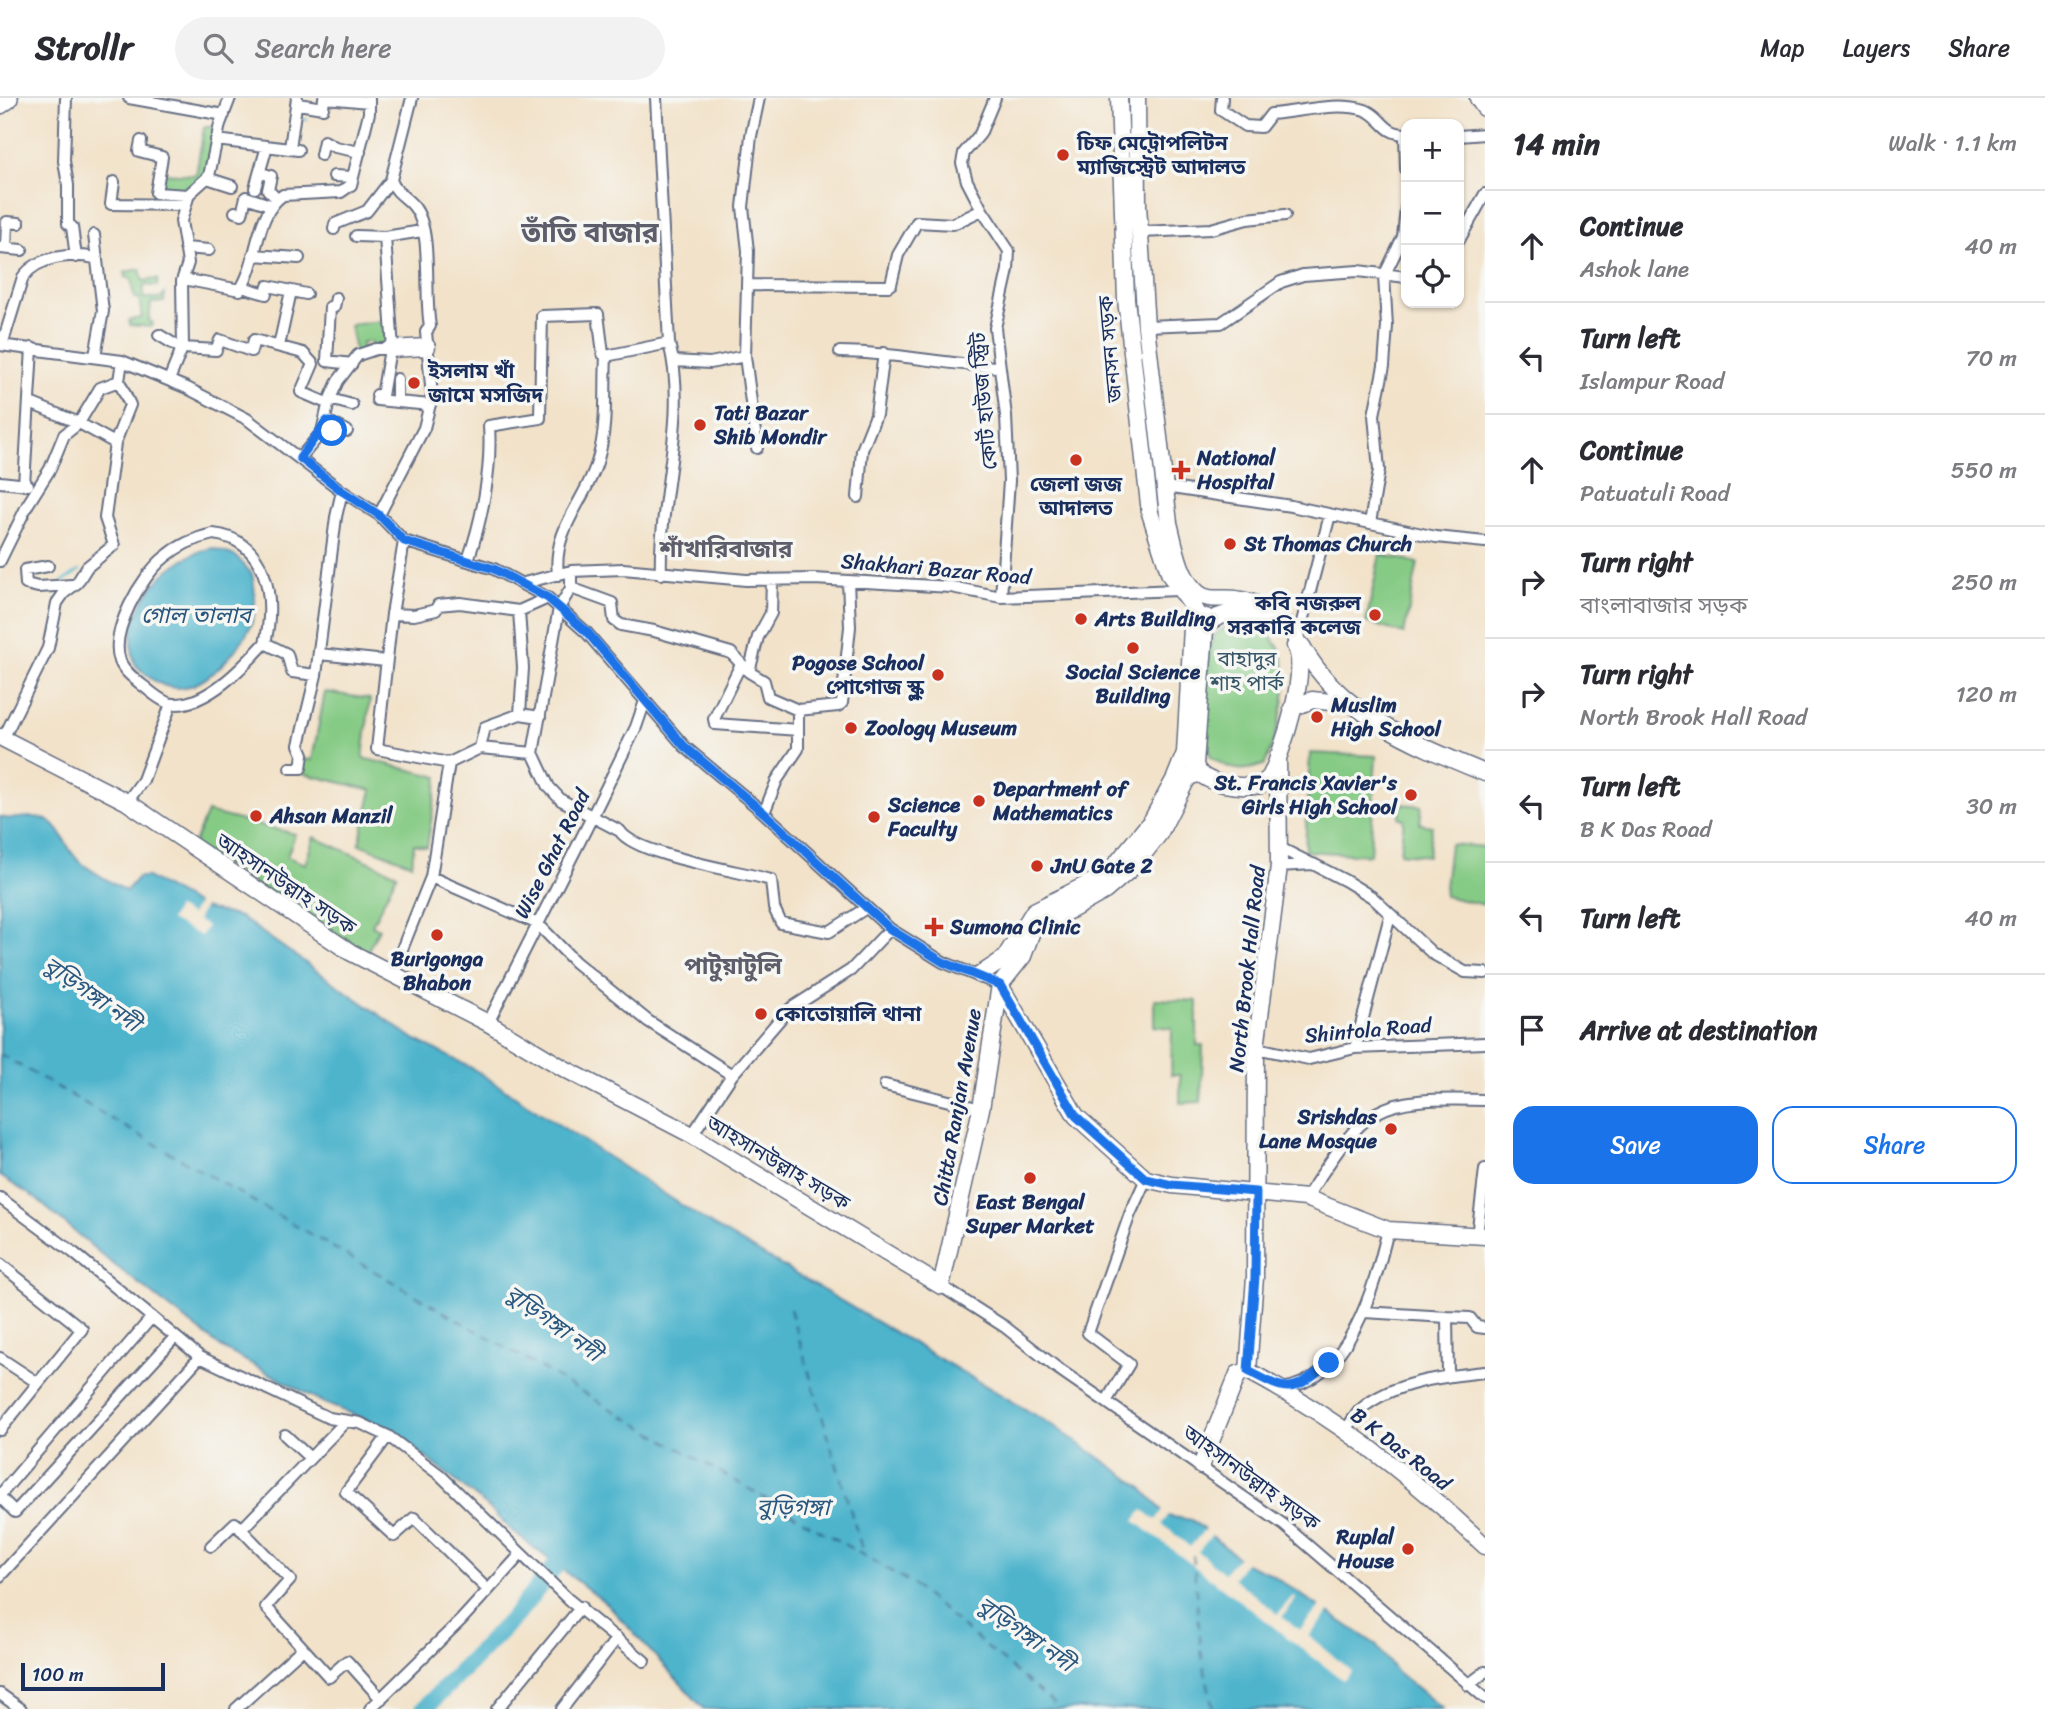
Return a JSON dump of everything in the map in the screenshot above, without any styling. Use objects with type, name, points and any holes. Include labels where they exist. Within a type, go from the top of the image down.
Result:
[{"type":"highway","points":[[0,103],[7,98]]},
{"type":"main road","points":[[1479,98],[1485,107]]},
{"type":"street","points":[[66,98],[64,161],[68,185],[68,224],[72,228],[76,257]]},
{"type":"street","points":[[129,98],[224,114]]},
{"type":"street","points":[[169,380],[182,348],[183,279],[188,263],[181,221],[187,200],[207,178],[214,161],[216,140],[230,98]]},
{"type":"street","points":[[216,140],[294,149],[297,101],[323,108],[325,98],[369,100],[351,186],[341,192],[283,195],[273,202],[242,287]]},
{"type":"street","points":[[334,229],[335,224],[367,211],[391,180],[412,98]]},
{"type":"street","points":[[656,98],[669,344],[674,361],[674,432],[665,486],[661,573]]},
{"type":"street","points":[[757,449],[745,356],[748,251],[743,207],[751,136],[760,98]]},
{"type":"street","name":"কোর্ট হাউজ স্ট্রিট","points":[[995,98],[980,134],[964,153],[962,163],[967,181],[982,210],[1009,251],[1008,270],[995,328],[1006,416],[1009,481],[1001,597]]},
{"type":"street","name":"জনসন সড়ক","points":[[1119,98],[1126,299],[1150,513],[1159,545],[1186,589]]},
{"type":"street","name":"জনসন সড়ক","points":[[1137,98],[1140,232],[1146,326],[1165,487],[1186,589]]},
{"type":"street","points":[[1222,98],[1221,110],[1245,126],[1261,127],[1271,114],[1298,104],[1363,110],[1390,132],[1401,133]]},
{"type":"street","points":[[295,118],[307,120]]},
{"type":"street","points":[[1464,136],[1485,134]]},
{"type":"street","points":[[141,141],[139,151],[162,156],[156,193],[187,200]]},
{"type":"street","points":[[321,155],[324,141],[335,147],[360,152]]},
{"type":"street","points":[[255,188],[267,146]]},
{"type":"street","points":[[261,173],[271,176],[268,190],[273,202]]},
{"type":"street","points":[[334,177],[353,178]]},
{"type":"street","points":[[1120,178],[1138,177]]},
{"type":"street","points":[[207,178],[232,186]]},
{"type":"street","points":[[379,515],[424,428],[432,396],[426,332],[430,326],[426,307],[428,271],[422,231],[416,208],[395,190],[391,180]]},
{"type":"street","points":[[114,182],[111,204],[187,200]]},
{"type":"street","points":[[1464,231],[1485,194]]},
{"type":"street","points":[[235,212],[242,214],[246,197],[273,202]]},
{"type":"street","points":[[747,285],[776,283],[888,286],[891,284],[898,254],[917,222],[953,224],[982,210]]},
{"type":"street","points":[[1140,232],[1212,229],[1247,219],[1285,215]]},
{"type":"street","points":[[19,223],[7,222],[3,248],[22,250]]},
{"type":"street","points":[[355,236],[385,237],[422,231]]},
{"type":"street","points":[[94,235],[103,311],[95,356]]},
{"type":"street","points":[[385,237],[392,349],[383,396],[377,398],[430,405]]},
{"type":"street","points":[[1370,523],[1379,470],[1374,415],[1384,366],[1387,326],[1384,276],[1401,241]]},
{"type":"street","points":[[185,248],[209,250]]},
{"type":"street","points":[[253,256],[299,258]]},
{"type":"street","points":[[95,258],[45,260],[30,267],[23,277],[1,345],[122,361],[169,380],[247,419],[342,491],[379,515],[404,541],[468,560],[524,583],[548,598],[587,632],[684,746],[764,813],[890,929],[943,962],[1000,985],[1076,1116],[1146,1179],[1172,1185],[1306,1198],[1388,1230],[1481,1237],[1485,1169]]},
{"type":"street","points":[[1146,326],[1221,323],[1281,282],[1303,275],[1358,271],[1401,278]]},
{"type":"street","points":[[183,279],[236,290],[242,287],[266,294],[268,286],[306,295]]},
{"type":"street","points":[[279,346],[291,291]]},
{"type":"street","points":[[336,298],[329,317],[327,361],[352,365]]},
{"type":"street","points":[[1126,299],[1144,298]]},
{"type":"street","points":[[468,560],[476,537],[489,461],[489,426],[540,418],[538,378],[542,316],[600,315],[603,354],[606,356],[606,426],[591,484],[576,503],[560,539],[558,575]]},
{"type":"street","points":[[159,335],[182,348],[216,350],[220,340],[251,351],[254,340],[303,354],[312,360],[310,374],[301,392],[329,402],[352,405]]},
{"type":"street","points":[[606,356],[669,344]]},
{"type":"street","points":[[328,436],[331,423],[329,402],[338,381],[362,352],[427,347]]},
{"type":"street","points":[[24,485],[32,348]]},
{"type":"street","points":[[840,352],[884,353],[963,366],[999,366]]},
{"type":"street","points":[[858,497],[862,450],[876,415],[884,353]]},
{"type":"street","points":[[674,361],[710,363],[745,356]]},
{"type":"street","points":[[48,566],[25,570],[26,584],[38,587],[77,583],[87,567],[114,545],[105,519],[115,443],[130,405],[119,381],[122,361]]},
{"type":"street","points":[[397,379],[397,402]]},
{"type":"street","points":[[0,561],[37,487],[50,469],[64,435],[79,423],[100,388],[119,381]]},
{"type":"street","points":[[30,403],[79,423],[115,443]]},
{"type":"street","points":[[300,458],[331,423]]},
{"type":"street","points":[[331,423],[347,431]]},
{"type":"street","points":[[0,482],[37,487]]},
{"type":"street","points":[[1165,487],[1330,515],[1436,537],[1485,542]]},
{"type":"street","points":[[290,768],[301,768],[303,754],[299,745],[316,674],[334,526],[342,491]]},
{"type":"street","points":[[1192,767],[1232,786],[1261,785],[1270,777],[1300,676],[1299,646],[1304,614],[1330,515]]},
{"type":"street","points":[[224,536],[253,555],[268,584],[270,614],[265,643],[214,689],[187,703],[171,704],[134,679],[120,663],[118,648],[122,625],[140,586],[163,558],[196,538],[224,536]]},
{"type":"street","points":[[404,541],[391,614],[377,749],[449,764],[480,748],[533,753]]},
{"type":"street","name":"Shakhari Bazar Road","points":[[524,583],[571,571],[623,569],[772,581],[848,580],[951,587],[1001,597],[1158,593],[1186,589]]},
{"type":"street","points":[[571,571],[571,588],[559,608],[533,753],[549,787],[561,800],[591,819],[620,831],[625,840],[655,851],[771,880],[776,916],[781,923],[829,932],[866,908]]},
{"type":"street","points":[[571,588],[612,603],[614,620],[621,625],[654,631],[731,653],[745,668],[764,681],[768,697],[798,710],[838,706],[842,703],[850,627],[848,580]]},
{"type":"street","points":[[772,581],[771,613],[745,668],[714,719],[715,724],[798,730]]},
{"type":"street","points":[[2,738],[48,648],[57,603],[72,585]]},
{"type":"street","points":[[1186,589],[1215,599],[1246,601],[1280,620],[1320,676],[1352,704],[1427,749],[1485,773]]},
{"type":"street","points":[[1186,589],[1193,610],[1188,728],[1192,767]]},
{"type":"street","points":[[1158,593],[1193,610],[1206,625]]},
{"type":"street","points":[[391,614],[414,615],[436,610],[438,604],[460,603],[519,611],[548,598]]},
{"type":"street","points":[[980,975],[1004,959],[1034,911],[1095,883],[1114,869],[1192,767],[1201,710],[1208,609],[1215,599]]},
{"type":"street","points":[[519,611],[523,667],[520,715]]},
{"type":"street","points":[[1280,620],[1304,614]]},
{"type":"street","points":[[1206,625],[1220,615],[1254,616],[1278,629],[1299,646]]},
{"type":"street","points":[[265,643],[287,653],[292,672],[316,674]]},
{"type":"street","points":[[319,653],[386,660]]},
{"type":"street","points":[[1292,708],[1312,700],[1352,704]]},
{"type":"street","name":"Wise Ghat Road","points":[[488,1023],[636,727],[645,701]]},
{"type":"street","points":[[127,802],[143,780],[171,704]]},
{"type":"street","points":[[764,813],[777,780],[796,756],[798,710]]},
{"type":"street","points":[[480,748],[483,728],[520,715],[540,717]]},
{"type":"street","name":"আহসানউল্লাহ সড়ক","points":[[2,738],[127,802],[349,952],[488,1023],[563,1068],[692,1135],[1005,1327],[1057,1368],[1107,1400],[1284,1525],[1485,1698]]},
{"type":"street","name":"North Brook Hall Road","points":[[1248,1371],[1255,1277],[1256,1048],[1279,866],[1278,756]]},
{"type":"street","points":[[392,974],[431,877],[449,764]]},
{"type":"street","name":"Chitta Ranjan Avenue","points":[[941,1286],[981,1108],[1000,985],[1023,956],[1032,931],[1039,923],[1105,891],[1134,866],[1159,834],[1190,776],[1192,767]]},
{"type":"street","points":[[1280,848],[1372,897],[1433,954],[1465,972],[1485,972]]},
{"type":"street","points":[[1279,866],[1313,864]]},
{"type":"street","points":[[431,877],[538,925],[575,962],[648,1021],[732,1075]]},
{"type":"street","points":[[1355,1048],[1390,916]]},
{"type":"street","points":[[692,1135],[732,1075],[787,1011],[851,970],[890,929]]},
{"type":"street","name":"Shintola Road","points":[[1256,1048],[1310,1059],[1355,1048],[1485,1043]]},
{"type":"street","points":[[885,1085],[981,1108]]},
{"type":"street","points":[[1306,1198],[1346,1136],[1380,1109],[1400,1101],[1485,1100]]},
{"type":"street","points":[[1107,1400],[1129,1364],[1088,1333],[1130,1214],[1146,1179]]},
{"type":"street","points":[[0,1198],[200,1357],[329,1418],[360,1423],[388,1436],[440,1475],[521,1554],[644,1661]]},
{"type":"street","points":[[1282,1389],[1300,1386],[1329,1363],[1354,1332],[1364,1311],[1388,1230]]},
{"type":"street","points":[[0,1264],[82,1329],[0,1430]]},
{"type":"street","points":[[1364,1311],[1470,1318],[1478,1327],[1485,1328]]},
{"type":"street","points":[[152,1317],[0,1496],[15,1512],[175,1337]]},
{"type":"street","points":[[1447,1317],[1448,1376]]},
{"type":"street","points":[[0,1576],[200,1357]]},
{"type":"street","points":[[0,1358],[38,1383]]},
{"type":"street","points":[[1201,1466],[1238,1374],[1248,1371]]},
{"type":"street","name":"B K Das Road","points":[[1248,1371],[1282,1389],[1345,1431],[1415,1485],[1485,1546]]},
{"type":"street","points":[[1345,1431],[1360,1410],[1385,1394],[1448,1376],[1485,1372]]},
{"type":"street","points":[[241,1530],[346,1421]]},
{"type":"street","points":[[285,1436],[310,1458]]},
{"type":"street","points":[[388,1436],[346,1492],[394,1536],[414,1518],[488,1590]]},
{"type":"street","points":[[211,1546],[235,1523],[290,1580],[266,1607],[329,1677],[346,1661],[381,1699]]},
{"type":"street","points":[[370,1709],[521,1554]]},
{"type":"street","points":[[497,1709],[581,1607]]},
{"type":"street","points":[[562,1709],[617,1638]]},
{"type":"street","points":[[236,1709],[303,1648]]},
{"type":"street","points":[[1468,1685],[1485,1672]]},
{"type":"street","points":[[0,1694],[21,1709]]},
{"type":"green space","points":[[204,127],[216,127],[208,172],[186,193],[160,191],[163,173],[196,175]]},
{"type":"green space","points":[[140,269],[143,281],[158,279],[157,286],[144,285],[143,298],[161,298],[165,294],[164,302],[151,303],[149,321],[153,323],[152,327],[130,325],[129,320],[142,318],[139,298],[134,298],[131,278],[126,278],[125,272]]},
{"type":"green space","points":[[389,320],[392,348],[371,350],[371,342],[362,342],[362,351],[356,357],[350,325]]},
{"type":"green space","points":[[1380,554],[1418,563],[1404,634],[1366,622]]},
{"type":"green space","name":"বাহাদুর শাহ পার্ক","points":[[1238,624],[1264,631],[1276,643],[1283,658],[1285,676],[1281,714],[1265,764],[1250,769],[1223,765],[1210,756],[1207,731],[1207,677],[1211,646],[1219,631]]},
{"type":"green space","points":[[325,692],[370,699],[363,758],[438,777],[427,847],[414,844],[412,864],[359,844],[372,790],[300,773],[303,759],[312,760]]},
{"type":"green space","points":[[1310,753],[1376,756],[1370,855],[1305,851]]},
{"type":"green space","points":[[1401,804],[1422,806],[1420,824],[1432,826],[1428,856],[1400,853],[1404,819],[1399,818]]},
{"type":"green space","points":[[207,812],[295,834],[287,857],[305,864],[314,837],[397,874],[372,925],[379,929],[366,954],[193,845]]},
{"type":"green space","points":[[1450,844],[1485,847],[1485,905],[1444,896]]},
{"type":"green space","points":[[1154,999],[1197,1001],[1197,1045],[1203,1045],[1201,1102],[1180,1103],[1180,1075],[1171,1075],[1172,1028],[1154,1026]]},
{"type":"water","name":"গোল তালাব","points":[[212,548],[236,556],[252,574],[255,601],[252,623],[234,651],[208,677],[197,684],[173,688],[148,676],[135,664],[132,645],[134,625],[149,591],[162,576],[177,563]]},
{"type":"water","name":"বুড়িগঙ্গা","points":[[0,817],[39,817],[50,822],[79,861],[126,891],[138,877],[147,877],[203,908],[240,917],[414,1039],[472,1068],[712,1225],[1054,1426],[1140,1486],[1167,1516],[1192,1520],[1245,1563],[1267,1572],[1375,1644],[1395,1670],[1443,1709],[704,1709],[607,1604],[511,1530],[487,1506],[403,1439],[377,1424],[324,1403],[222,1348],[108,1260],[35,1198],[0,1176]]},
{"type":"pier","points":[[198,902],[205,905],[197,920],[207,926],[201,936],[170,920],[177,908],[191,915]]},
{"type":"pier","points":[[1164,1509],[1170,1513],[1162,1524],[1190,1547],[1206,1528],[1213,1533],[1198,1552],[1224,1573],[1240,1555],[1247,1560],[1233,1578],[1278,1614],[1293,1596],[1296,1599],[1282,1617],[1300,1630],[1322,1604],[1331,1610],[1309,1636],[1351,1671],[1343,1680],[1135,1521],[1143,1510],[1156,1520]]},
{"type":"waterway","points":[[297,118],[307,120]]},
{"type":"waterway","points":[[328,437],[335,427]]},
{"type":"waterway","points":[[62,582],[80,570]]},
{"type":"waterway","points":[[424,1709],[515,1616],[572,1545]]},
{"type":"ferry route","points":[[0,1054],[911,1583],[1060,1709]]},
{"type":"ferry route","points":[[790,1309],[864,1556]]},
{"type":"ferry route","points":[[1193,1555],[1201,1651],[1213,1709]]},
{"type":"place","name":"চিফ মেট্রোপলিটন ম্যাজিস্ট্রেট আদালত","points":[[1063,155]]},
{"type":"place","name":"ইসলাম খাঁ জামে মসজিদ","points":[[414,383]]},
{"type":"place","name":"Tati Bazar Shib Mondir","points":[[700,425]]},
{"type":"place","name":"জেলা জজ আদালত","points":[[1076,460]]},
{"type":"place","name":"National Hospital","points":[[1181,470]]},
{"type":"place","name":"St Thomas Church","points":[[1230,544]]},
{"type":"place","name":"কবি নজরুল সরকারি কলেজ","points":[[1375,615]]},
{"type":"place","name":"Arts Building","points":[[1081,619]]},
{"type":"place","name":"Social Science Building","points":[[1133,648]]},
{"type":"place","name":"Pogose School পোগোজ স্কুল","points":[[938,675]]},
{"type":"place","name":"Muslim High School","points":[[1317,717]]},
{"type":"place","name":"Zoology Museum","points":[[851,728]]},
{"type":"place","name":"St. Francis Xavier's Girls High School","points":[[1411,795]]},
{"type":"place","name":"Department of Mathematics","points":[[979,801]]},
{"type":"place","name":"Ahsan Manzil","points":[[256,816]]},
{"type":"place","name":"Science Faculty","points":[[874,817]]},
{"type":"place","name":"JnU Gate 2","points":[[1037,866]]},
{"type":"place","name":"Sumona Clinic","points":[[934,927]]},
{"type":"place","name":"Burigonga Bhabon","points":[[437,935]]},
{"type":"place","name":"কোতোয়ালি থানা","points":[[761,1014]]},
{"type":"place","name":"Srishdas Lane Mosque","points":[[1391,1129]]},
{"type":"place","name":"East Bengal Super Market","points":[[1030,1178]]},
{"type":"place","name":"Ruplal House","points":[[1408,1549]]},
{"type":"district","name":"তাঁতি বাজার","points":[[590,232]]},
{"type":"district","name":"শাঁখারিবাজার","points":[[726,549]]},
{"type":"district","name":"পাটুয়াটুলি","points":[[733,966]]},
{"type":"route","points":[[332,431],[335,425],[327,421],[320,435],[300,458],[342,491],[379,515],[404,541],[494,569],[548,598],[587,632],[684,746],[764,813],[890,929],[943,962],[1000,985],[1076,1116],[1146,1179],[1172,1185],[1256,1192],[1255,1277],[1248,1371],[1282,1389],[1300,1386],[1329,1363]]},
{"type":"water label","name":"বুড়িগঙ্গা নদী","points":[[92,994]]},
{"type":"water label","name":"বুড়িগঙ্গা নদী","points":[[554,1323]]},
{"type":"water label","name":"বুড়িগঙ্গা নদী","points":[[1026,1634]]}]
